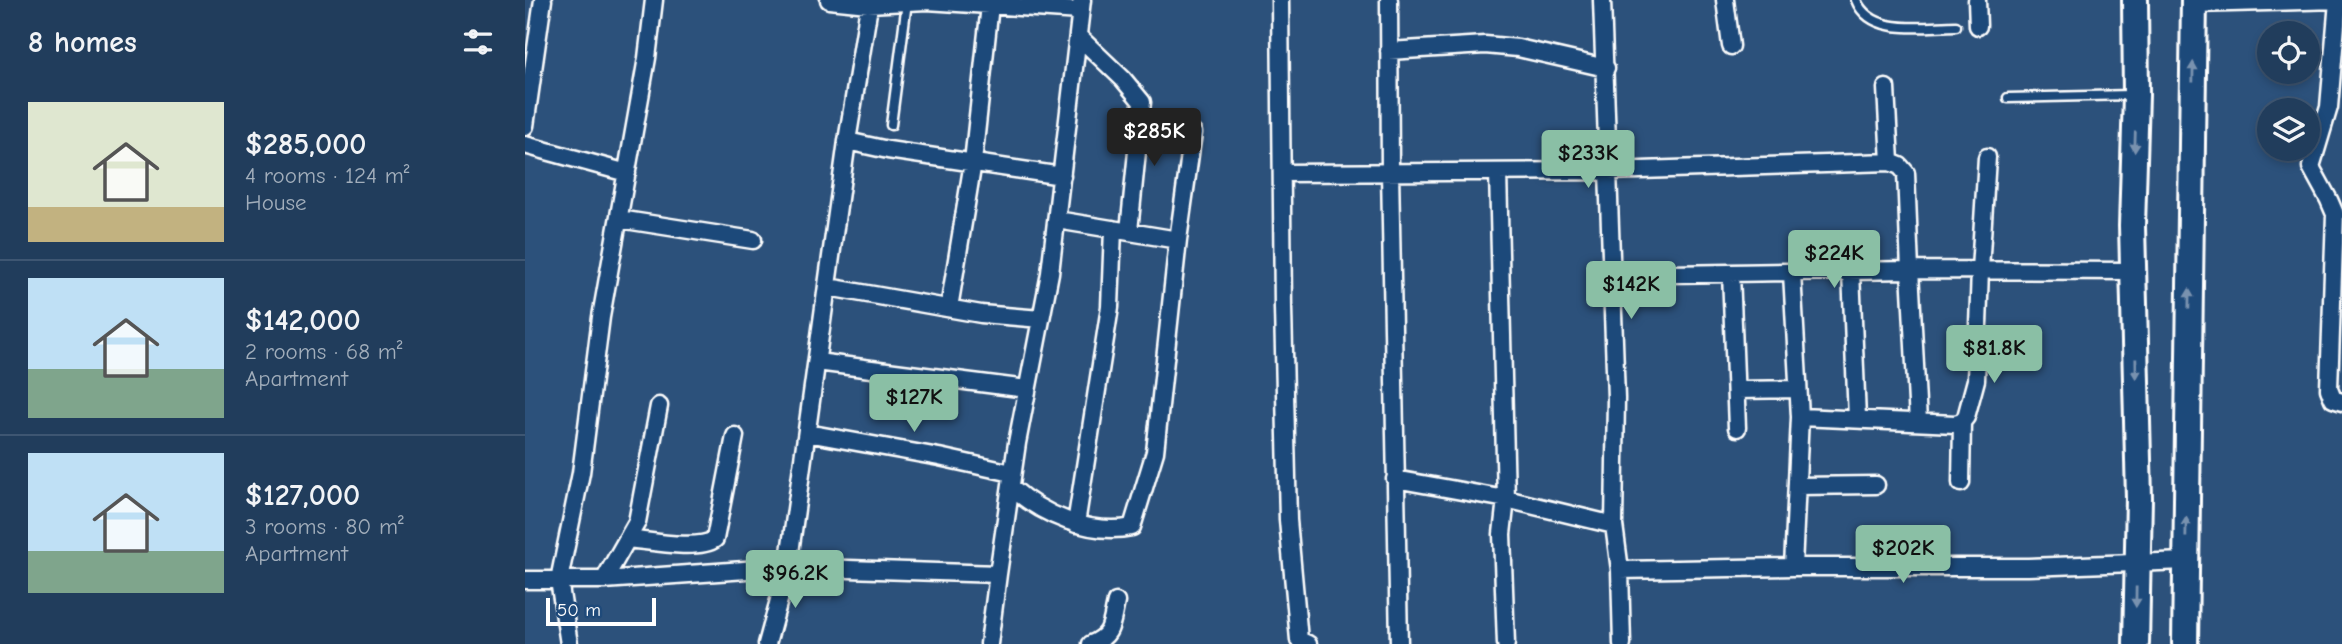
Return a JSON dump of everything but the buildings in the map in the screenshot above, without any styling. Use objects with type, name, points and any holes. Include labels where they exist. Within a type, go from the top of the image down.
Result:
[{"type":"main road","points":[[2185,644],[2194,2]]},
{"type":"main road","points":[[2131,8],[2132,226],[2139,498],[2136,644]]},
{"type":"street","points":[[525,126],[543,0]]},
{"type":"street","points":[[569,644],[559,580],[581,473],[601,317],[628,173],[654,0]]},
{"type":"street","points":[[829,0],[1081,5],[1048,285],[1011,480],[989,644]]},
{"type":"street","points":[[1280,0],[1288,520],[1301,643]]},
{"type":"street","points":[[1389,0],[1399,644]]},
{"type":"street","points":[[1602,0],[1616,398],[1614,524],[1620,570],[1622,644]]},
{"type":"street","points":[[1725,0],[1731,46]]},
{"type":"street","points":[[1977,0],[1978,26]]},
{"type":"street","points":[[2194,2],[2338,1],[2329,107],[2311,167],[2335,214],[2329,389],[2333,399],[2342,402]]},
{"type":"street","points":[[767,644],[788,567],[869,2]]},
{"type":"street","points":[[949,308],[973,162],[990,5]]},
{"type":"street","points":[[1076,524],[1142,102],[1123,79],[1078,36]]},
{"type":"street","points":[[1389,51],[1485,44],[1518,48],[1606,68]]},
{"type":"street","points":[[1887,88],[1890,162]]},
{"type":"street","points":[[807,433],[939,457],[1011,480],[1027,502],[1048,514],[1076,524],[1120,530],[1132,527],[1155,452],[1178,240],[1193,133]]},
{"type":"street","points":[[847,141],[888,150],[1062,176]]},
{"type":"street","points":[[525,145],[628,173]]},
{"type":"street","points":[[1961,483],[1962,422],[1970,407],[1976,380],[1987,157]]},
{"type":"street","points":[[1282,173],[1609,171],[1890,162],[1900,166],[1906,173],[1918,422]]},
{"type":"street","points":[[1497,172],[1506,499],[1502,534],[1506,644]]},
{"type":"street","points":[[619,219],[753,240]]},
{"type":"street","points":[[1057,220],[1178,240]]},
{"type":"street","points":[[1611,275],[1910,270],[2133,271]]},
{"type":"street","points":[[1851,271],[1857,419]]},
{"type":"street","points":[[1731,273],[1737,428]]},
{"type":"street","points":[[1792,273],[1800,417],[1793,567]]},
{"type":"street","points":[[828,288],[981,314],[1041,319]]},
{"type":"street","points":[[817,362],[1027,389]]},
{"type":"street","points":[[1736,390],[1798,388]]},
{"type":"street","points":[[604,580],[637,522],[659,406]]},
{"type":"street","points":[[1800,417],[1955,424],[1962,422]]},
{"type":"street","points":[[628,540],[694,545],[709,543],[715,539],[735,436]]},
{"type":"street","points":[[1395,480],[1506,499],[1614,524]]},
{"type":"street","points":[[1797,486],[1876,485]]},
{"type":"street","points":[[1620,570],[2028,567],[2186,561]]},
{"type":"street","points":[[525,580],[604,580],[788,567],[998,574]]},
{"type":"street","points":[[1091,644],[1103,640],[1108,634],[1116,602]]},
{"type":"lane","points":[[1856,0],[1860,9],[1874,22],[1898,27],[1956,26]]},
{"type":"lane","points":[[891,125],[907,2]]},
{"type":"lane","points":[[2008,98],[2133,95]]}]
